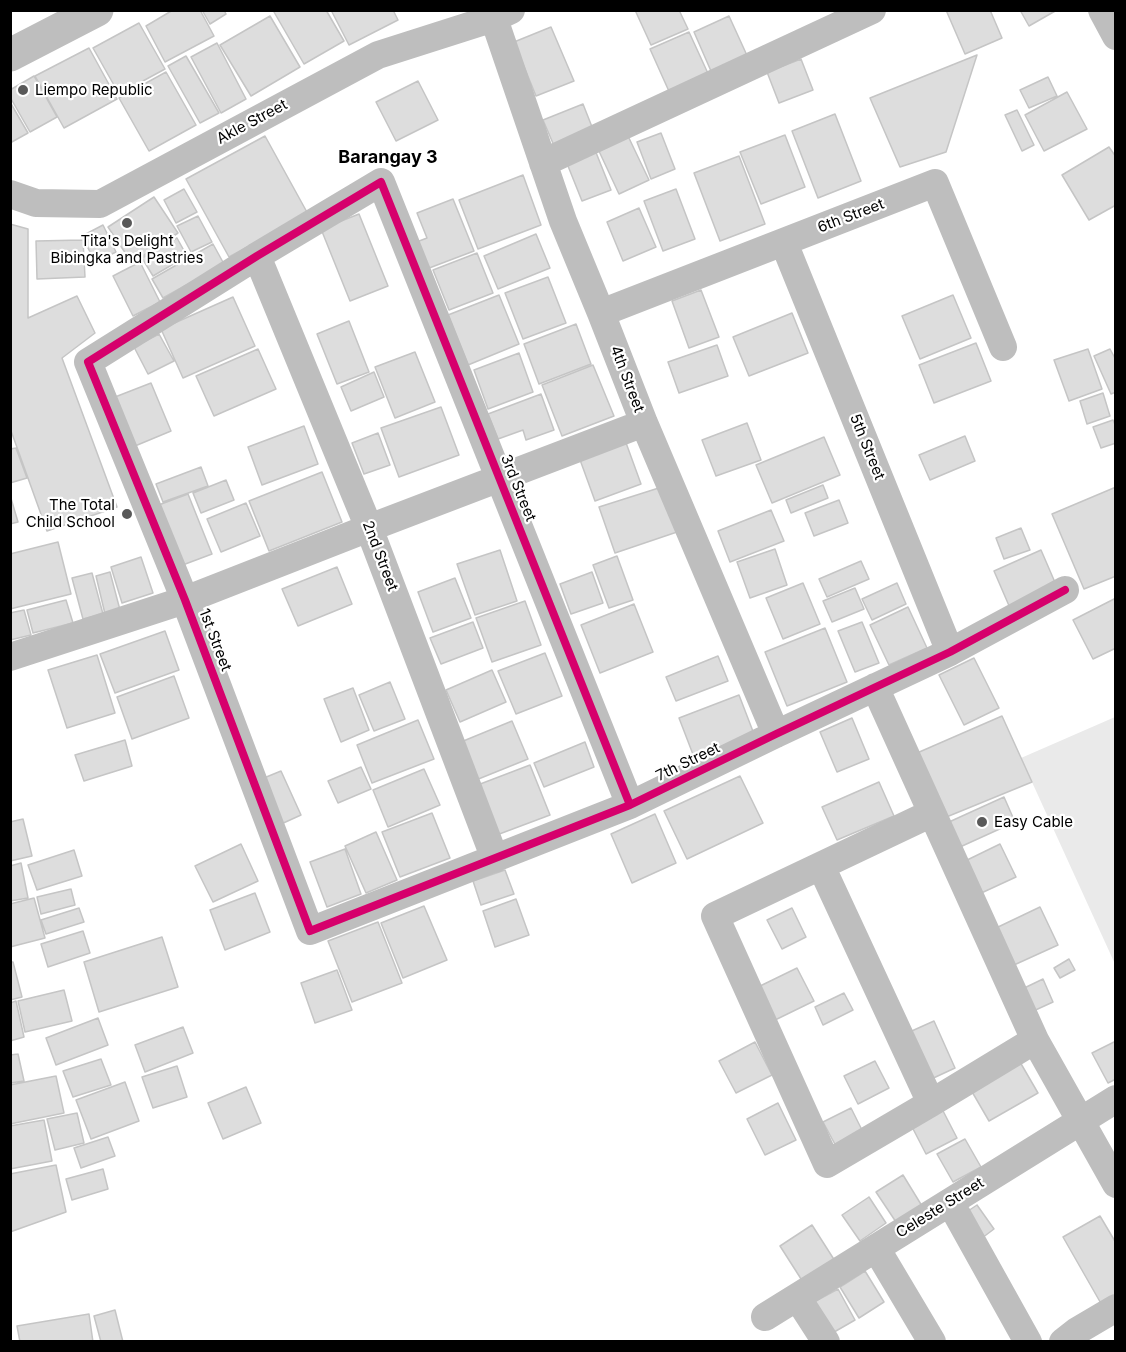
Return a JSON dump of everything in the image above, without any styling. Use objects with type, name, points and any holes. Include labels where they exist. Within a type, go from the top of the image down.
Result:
[{"type":"street","points":[[10,55],[97,10]]},
{"type":"street","points":[[543,163],[872,10]]},
{"type":"street","points":[[1102,10],[1116,36]]},
{"type":"street","name":"4th Street","points":[[499,13],[543,163],[563,221],[644,423],[776,734]]},
{"type":"street","name":"Akle Street","points":[[10,194],[36,203],[100,204],[378,55],[499,13]]},
{"type":"street","name":"3rd Street","points":[[257,256],[381,182],[630,805]]},
{"type":"street","name":"6th Street","points":[[601,313],[935,183],[1003,347]]},
{"type":"street","name":"5th Street","points":[[784,243],[950,652]]},
{"type":"street","name":"1st Street","points":[[257,256],[88,362],[185,600],[310,931]]},
{"type":"street","name":"2nd Street","points":[[257,256],[369,528],[495,859]]},
{"type":"street","points":[[10,657],[185,600],[644,423]]},
{"type":"street","name":"7th Street","points":[[310,931],[630,805],[950,652],[1065,590]]},
{"type":"street","points":[[875,687],[1035,1040],[1116,1184]]},
{"type":"street","points":[[932,813],[715,916],[827,1164],[1035,1040]]},
{"type":"street","points":[[821,866],[931,1103]]},
{"type":"street","name":"Celeste Street","points":[[765,1317],[1116,1100]]},
{"type":"street","points":[[950,1202],[1028,1341]]},
{"type":"street","points":[[876,1248],[932,1341]]},
{"type":"street","points":[[797,1297],[826,1341]]},
{"type":"street","points":[[1063,1341],[1116,1308]]},
{"type":"shaded area","points":[[1115,717],[1115,964],[1021,758]]},
{"type":"building","points":[[173,10],[200,10],[214,36],[165,62],[146,26]]},
{"type":"building","points":[[202,10],[224,10],[226,14],[210,24]]},
{"type":"building","points":[[277,10],[326,10],[344,41],[304,64],[274,12]]},
{"type":"building","points":[[331,10],[393,10],[398,20],[349,45]]},
{"type":"building","points":[[635,10],[679,10],[688,29],[651,45]]},
{"type":"building","points":[[946,10],[990,10],[1002,38],[965,54]]},
{"type":"building","points":[[1020,10],[1057,10],[1029,26]]},
{"type":"building","points":[[270,16],[300,67],[251,96],[220,45]]},
{"type":"building","points":[[729,16],[750,62],[714,78],[694,32]]},
{"type":"building","points":[[139,23],[165,69],[119,94],[93,48]]},
{"type":"building","points":[[551,27],[574,81],[536,96],[514,42]]},
{"type":"building","points":[[689,32],[711,80],[672,98],[650,49]]},
{"type":"building","points":[[217,43],[246,99],[221,113],[191,57]]},
{"type":"building","points":[[89,48],[117,99],[64,128],[35,76]]},
{"type":"building","points":[[977,55],[946,152],[900,167],[870,98]]},
{"type":"building","points":[[186,56],[219,113],[200,123],[168,66]]},
{"type":"building","points":[[801,59],[813,90],[779,103],[767,72]]},
{"type":"building","points":[[166,72],[196,125],[149,151],[119,98]]},
{"type":"building","points":[[34,76],[57,117],[30,132],[10,97],[10,90]]},
{"type":"building","points":[[1048,77],[1057,96],[1029,108],[1020,90]]},
{"type":"building","points":[[418,81],[438,120],[396,141],[376,102]]},
{"type":"building","points":[[1067,92],[1087,129],[1044,151],[1025,115]]},
{"type":"building","points":[[10,102],[28,133],[10,143]]},
{"type":"building","points":[[583,104],[594,132],[555,148],[543,120]]},
{"type":"building","points":[[1017,110],[1034,145],[1022,151],[1005,115]]},
{"type":"building","points":[[835,114],[861,181],[818,198],[792,131]]},
{"type":"building","points":[[661,133],[675,169],[651,179],[637,142]]},
{"type":"building","points":[[785,135],[805,187],[761,204],[740,152]]},
{"type":"building","points":[[265,136],[308,214],[229,257],[186,179]]},
{"type":"building","points":[[628,136],[649,180],[619,194],[598,149]]},
{"type":"building","points":[[1109,147],[1116,157],[1116,205],[1089,220],[1062,175]]},
{"type":"building","points":[[595,150],[611,190],[582,201],[566,161]]},
{"type":"building","points":[[739,156],[765,224],[720,241],[694,173]]},
{"type":"building","points":[[523,175],[541,225],[478,249],[459,200]]},
{"type":"building","points":[[184,189],[197,212],[176,223],[164,200]]},
{"type":"building","points":[[676,189],[695,239],[663,251],[644,201]]},
{"type":"building","points":[[154,197],[178,233],[132,263],[108,227]]},
{"type":"building","points":[[453,199],[474,251],[424,270],[414,243],[427,238],[417,213]]},
{"type":"building","points":[[639,208],[656,247],[623,261],[607,222]]},
{"type":"building","points":[[359,214],[388,286],[350,301],[321,229]]},
{"type":"building","points":[[198,216],[212,242],[191,252],[177,226]]},
{"type":"building","points":[[10,224],[28,229],[28,318],[77,296],[95,333],[62,358],[117,507],[47,531],[10,428]]},
{"type":"building","points":[[103,225],[116,252],[95,262],[82,236]]},
{"type":"building","points":[[536,234],[550,268],[498,289],[484,256]]},
{"type":"building","points":[[177,238],[187,256],[153,276],[142,258]]},
{"type":"building","points":[[83,240],[85,277],[37,279],[36,241]]},
{"type":"building","points":[[213,244],[224,264],[163,298],[152,279]]},
{"type":"building","points":[[477,253],[493,293],[449,310],[433,270]]},
{"type":"building","points":[[140,262],[160,302],[133,316],[113,276]]},
{"type":"building","points":[[548,277],[566,323],[523,339],[505,293]]},
{"type":"building","points":[[701,290],[719,337],[689,348],[672,301]]},
{"type":"building","points":[[499,295],[519,344],[468,365],[448,315]]},
{"type":"building","points":[[953,295],[971,338],[920,359],[902,316]]},
{"type":"building","points":[[233,297],[255,346],[183,378],[161,329]]},
{"type":"building","points":[[792,313],[808,353],[749,376],[733,337]]},
{"type":"building","points":[[349,321],[369,372],[337,384],[317,334]]},
{"type":"building","points":[[576,324],[591,364],[539,384],[524,344]]},
{"type":"building","points":[[159,334],[174,361],[148,374],[134,347]]},
{"type":"building","points":[[976,343],[991,381],[934,403],[919,365]]},
{"type":"building","points":[[717,345],[728,376],[679,393],[668,362]]},
{"type":"building","points":[[258,349],[276,389],[214,416],[196,376]]},
{"type":"building","points":[[1088,349],[1102,389],[1069,401],[1054,360]]},
{"type":"building","points":[[1110,349],[1116,360],[1116,392],[1111,394],[1094,356]]},
{"type":"building","points":[[415,352],[435,402],[395,418],[375,367]]},
{"type":"building","points":[[519,353],[533,392],[488,409],[474,370]]},
{"type":"building","points":[[593,365],[614,416],[562,436],[542,385]]},
{"type":"building","points":[[374,372],[384,397],[351,411],[341,387]]},
{"type":"building","points":[[151,383],[171,431],[135,446],[115,397]]},
{"type":"building","points":[[1103,393],[1110,416],[1087,424],[1080,401]]},
{"type":"building","points":[[541,394],[554,430],[526,440],[523,430],[498,439],[488,414]]},
{"type":"building","points":[[441,407],[459,455],[399,477],[381,428]]},
{"type":"building","points":[[1113,420],[1116,427],[1116,443],[1101,448],[1093,427]]},
{"type":"building","points":[[747,423],[761,460],[716,476],[702,440]]},
{"type":"building","points":[[304,426],[318,464],[262,485],[248,447]]},
{"type":"building","points":[[378,433],[390,465],[364,474],[352,443]]},
{"type":"building","points":[[965,436],[975,461],[930,480],[919,455]]},
{"type":"building","points":[[824,437],[840,475],[772,503],[756,465]]},
{"type":"building","points":[[625,440],[641,484],[595,501],[579,457]]},
{"type":"building","points":[[16,448],[27,478],[10,483],[10,449]]},
{"type":"building","points":[[201,467],[208,486],[163,502],[156,484]]},
{"type":"building","points":[[322,472],[342,522],[269,551],[249,501]]},
{"type":"building","points":[[226,480],[234,500],[201,513],[193,493]]},
{"type":"building","points":[[823,485],[828,498],[791,513],[786,500]]},
{"type":"building","points":[[665,486],[680,531],[615,553],[599,507]]},
{"type":"building","points":[[1116,487],[1116,576],[1084,589],[1052,514]]},
{"type":"building","points":[[188,494],[212,554],[180,566],[156,506]]},
{"type":"building","points":[[10,495],[18,522],[10,524]]},
{"type":"building","points":[[839,500],[848,523],[814,536],[805,513]]},
{"type":"building","points":[[246,503],[260,536],[221,552],[207,519]]},
{"type":"building","points":[[771,510],[784,541],[730,562],[718,531]]},
{"type":"building","points":[[1021,528],[1030,550],[1004,559],[996,538]]},
{"type":"building","points":[[58,542],[71,594],[10,609],[10,554]]},
{"type":"building","points":[[775,549],[787,585],[750,598],[737,562]]},
{"type":"building","points":[[500,550],[517,601],[475,615],[457,564]]},
{"type":"building","points":[[1041,550],[1057,587],[1010,608],[994,571]]},
{"type":"building","points":[[617,556],[633,600],[609,608],[593,565]]},
{"type":"building","points":[[141,557],[153,593],[122,603],[111,567]]},
{"type":"building","points":[[861,561],[869,579],[827,597],[819,579]]},
{"type":"building","points":[[337,567],[352,604],[298,626],[282,589]]},
{"type":"building","points":[[110,572],[120,610],[105,614],[96,576]]},
{"type":"building","points":[[592,572],[603,603],[571,614],[560,584]]},
{"type":"building","points":[[92,573],[103,614],[83,619],[72,578]]},
{"type":"building","points":[[455,578],[471,618],[433,632],[418,592]]},
{"type":"building","points":[[803,583],[820,624],[783,639],[766,598]]},
{"type":"building","points":[[897,583],[906,604],[872,620],[862,599]]},
{"type":"building","points":[[855,588],[864,609],[832,622],[823,601]]},
{"type":"building","points":[[1116,598],[1116,648],[1093,659],[1073,620]]},
{"type":"building","points":[[66,600],[73,623],[33,633],[27,610]]},
{"type":"building","points":[[525,601],[541,645],[492,662],[476,618]]},
{"type":"building","points":[[634,604],[653,652],[600,673],[581,625]]},
{"type":"building","points":[[908,607],[927,648],[889,665],[870,625]]},
{"type":"building","points":[[24,610],[31,635],[10,640],[10,613]]},
{"type":"building","points":[[473,622],[483,648],[441,664],[430,638]]},
{"type":"building","points":[[862,622],[879,663],[855,672],[838,631]]},
{"type":"building","points":[[825,628],[847,682],[787,706],[765,652]]},
{"type":"building","points":[[165,631],[179,670],[115,693],[100,654]]},
{"type":"building","points":[[545,653],[562,696],[516,714],[498,671]]},
{"type":"building","points":[[97,655],[115,713],[67,728],[48,670]]},
{"type":"building","points":[[718,656],[728,681],[676,701],[666,677]]},
{"type":"building","points":[[974,658],[999,708],[964,725],[939,675]]},
{"type":"building","points":[[492,670],[506,702],[460,722],[446,690]]},
{"type":"building","points":[[174,676],[189,718],[132,739],[117,697]]},
{"type":"building","points":[[390,682],[405,719],[374,731],[359,695]]},
{"type":"building","points":[[353,688],[369,730],[341,742],[324,699]]},
{"type":"building","points":[[739,695],[754,734],[694,757],[679,718]]},
{"type":"building","points":[[1002,716],[1032,782],[944,818],[917,753]]},
{"type":"building","points":[[852,718],[869,759],[837,772],[820,732]]},
{"type":"building","points":[[418,720],[434,759],[372,783],[357,745]]},
{"type":"building","points":[[512,721],[528,759],[471,782],[456,744]]},
{"type":"building","points":[[125,740],[132,766],[84,781],[75,755]]},
{"type":"building","points":[[585,742],[594,767],[544,787],[534,763]]},
{"type":"building","points":[[530,765],[550,815],[494,836],[475,786]]},
{"type":"building","points":[[361,767],[371,789],[338,803],[328,781]]},
{"type":"building","points":[[424,769],[440,805],[388,827],[373,790]]},
{"type":"building","points":[[281,771],[301,815],[279,825],[259,780]]},
{"type":"building","points":[[740,776],[763,823],[687,859],[664,811]]},
{"type":"building","points":[[879,782],[894,816],[837,840],[822,807]]},
{"type":"building","name":"Easy Cable","points":[[1004,797],[1015,822],[960,847],[949,822]]},
{"type":"building","points":[[432,813],[450,858],[400,877],[382,832]]},
{"type":"building","points":[[655,814],[676,863],[632,883],[611,834]]},
{"type":"building","points":[[23,819],[32,856],[10,861],[10,822]]},
{"type":"building","points":[[376,832],[397,880],[366,893],[345,846]]},
{"type":"building","points":[[241,844],[258,881],[213,902],[195,866]]},
{"type":"building","points":[[1000,844],[1016,877],[977,895],[961,863]]},
{"type":"building","points":[[345,849],[361,894],[327,907],[310,862]]},
{"type":"building","points":[[74,850],[82,876],[37,890],[28,865]]},
{"type":"building","points":[[21,863],[28,898],[10,901],[10,866]]},
{"type":"building","points":[[505,870],[514,894],[481,905],[473,881]]},
{"type":"building","points":[[71,889],[75,905],[41,914],[37,897]]},
{"type":"building","points":[[255,893],[270,932],[225,950],[210,910]]},
{"type":"building","points":[[34,898],[45,938],[10,947],[10,904]]},
{"type":"building","points":[[516,899],[529,935],[495,947],[483,911]]},
{"type":"building","points":[[424,906],[447,960],[403,978],[381,923]]},
{"type":"building","points":[[1040,907],[1058,945],[1014,965],[996,928]]},
{"type":"building","points":[[79,908],[84,922],[46,934],[41,920]]},
{"type":"building","points":[[792,908],[806,937],[782,949],[767,920]]},
{"type":"building","points":[[378,922],[402,983],[352,1002],[328,941]]},
{"type":"building","points":[[83,931],[90,953],[48,967],[41,944]]},
{"type":"building","points":[[162,937],[178,987],[99,1012],[84,962]]},
{"type":"building","points":[[1069,959],[1075,970],[1060,978],[1054,968]]},
{"type":"building","points":[[10,962],[13,962],[22,997],[10,1000]]},
{"type":"building","points":[[797,968],[814,1001],[773,1021],[756,988]]},
{"type":"building","points":[[337,970],[352,1010],[315,1023],[301,983]]},
{"type":"building","points":[[1043,979],[1053,1002],[1029,1013],[1018,991]]},
{"type":"building","points":[[64,990],[72,1021],[25,1032],[18,1001]]},
{"type":"building","points":[[844,993],[853,1010],[823,1025],[815,1007]]},
{"type":"building","points":[[16,1001],[24,1037],[10,1041],[10,1003]]},
{"type":"building","points":[[98,1018],[108,1045],[56,1065],[46,1038]]},
{"type":"building","points":[[934,1021],[955,1068],[927,1081],[905,1034]]},
{"type":"building","points":[[183,1027],[193,1053],[145,1072],[135,1045]]},
{"type":"building","points":[[1116,1041],[1116,1079],[1108,1083],[1092,1053]]},
{"type":"building","points":[[755,1042],[772,1075],[736,1093],[719,1061]]},
{"type":"building","points":[[18,1054],[24,1081],[10,1083],[10,1055]]},
{"type":"building","points":[[101,1059],[111,1085],[73,1097],[63,1071]]},
{"type":"building","points":[[875,1061],[889,1088],[858,1104],[844,1076]]},
{"type":"building","points":[[1020,1062],[1038,1093],[989,1121],[971,1090]]},
{"type":"building","points":[[177,1066],[187,1097],[153,1108],[142,1077]]},
{"type":"building","points":[[56,1076],[64,1113],[10,1124],[10,1085]]},
{"type":"building","points":[[125,1082],[139,1121],[91,1139],[76,1100]]},
{"type":"building","points":[[246,1087],[261,1123],[223,1139],[208,1103]]},
{"type":"building","points":[[778,1103],[796,1140],[765,1155],[747,1119]]},
{"type":"building","points":[[941,1107],[957,1138],[926,1154],[910,1123]]},
{"type":"building","points":[[851,1108],[864,1134],[837,1148],[823,1122]]},
{"type":"building","points":[[77,1113],[84,1143],[55,1150],[47,1119]]},
{"type":"building","points":[[44,1120],[52,1161],[10,1169],[10,1126]]},
{"type":"building","points":[[108,1137],[115,1156],[81,1168],[74,1148]]},
{"type":"building","points":[[965,1139],[981,1167],[953,1182],[937,1154]]},
{"type":"building","points":[[56,1165],[66,1212],[10,1232],[10,1174]]},
{"type":"building","points":[[103,1169],[108,1189],[72,1200],[66,1179]]},
{"type":"building","points":[[903,1175],[922,1206],[896,1222],[876,1192]]},
{"type":"building","points":[[869,1197],[886,1223],[860,1241],[842,1215]]},
{"type":"building","points":[[977,1205],[994,1229],[982,1238],[965,1213]]},
{"type":"building","points":[[1100,1216],[1116,1243],[1116,1300],[1103,1307],[1063,1237]]},
{"type":"building","points":[[812,1225],[835,1261],[803,1282],[780,1246]]},
{"type":"building","points":[[865,1271],[884,1302],[859,1318],[840,1287]]},
{"type":"building","points":[[838,1289],[855,1320],[829,1335],[812,1303]]},
{"type":"building","points":[[115,1310],[123,1342],[101,1342],[94,1316]]},
{"type":"building","points":[[89,1314],[93,1342],[20,1342],[17,1326]]},
{"type":"cycle path","points":[[630,805],[381,182],[257,256],[88,362],[185,600],[310,931],[630,805],[950,652],[1065,590]]},
{"type":"place","name":"Liempo Republic","points":[[23,90]]},
{"type":"place","name":"Tita's Delight Bibingka and Pastries","points":[[127,223]]},
{"type":"place","name":"The Total Child School","points":[[127,514]]},
{"type":"place","name":"Easy Cable","points":[[982,822]]},
{"type":"district","name":"Barangay 3","points":[[388,158]]}]
